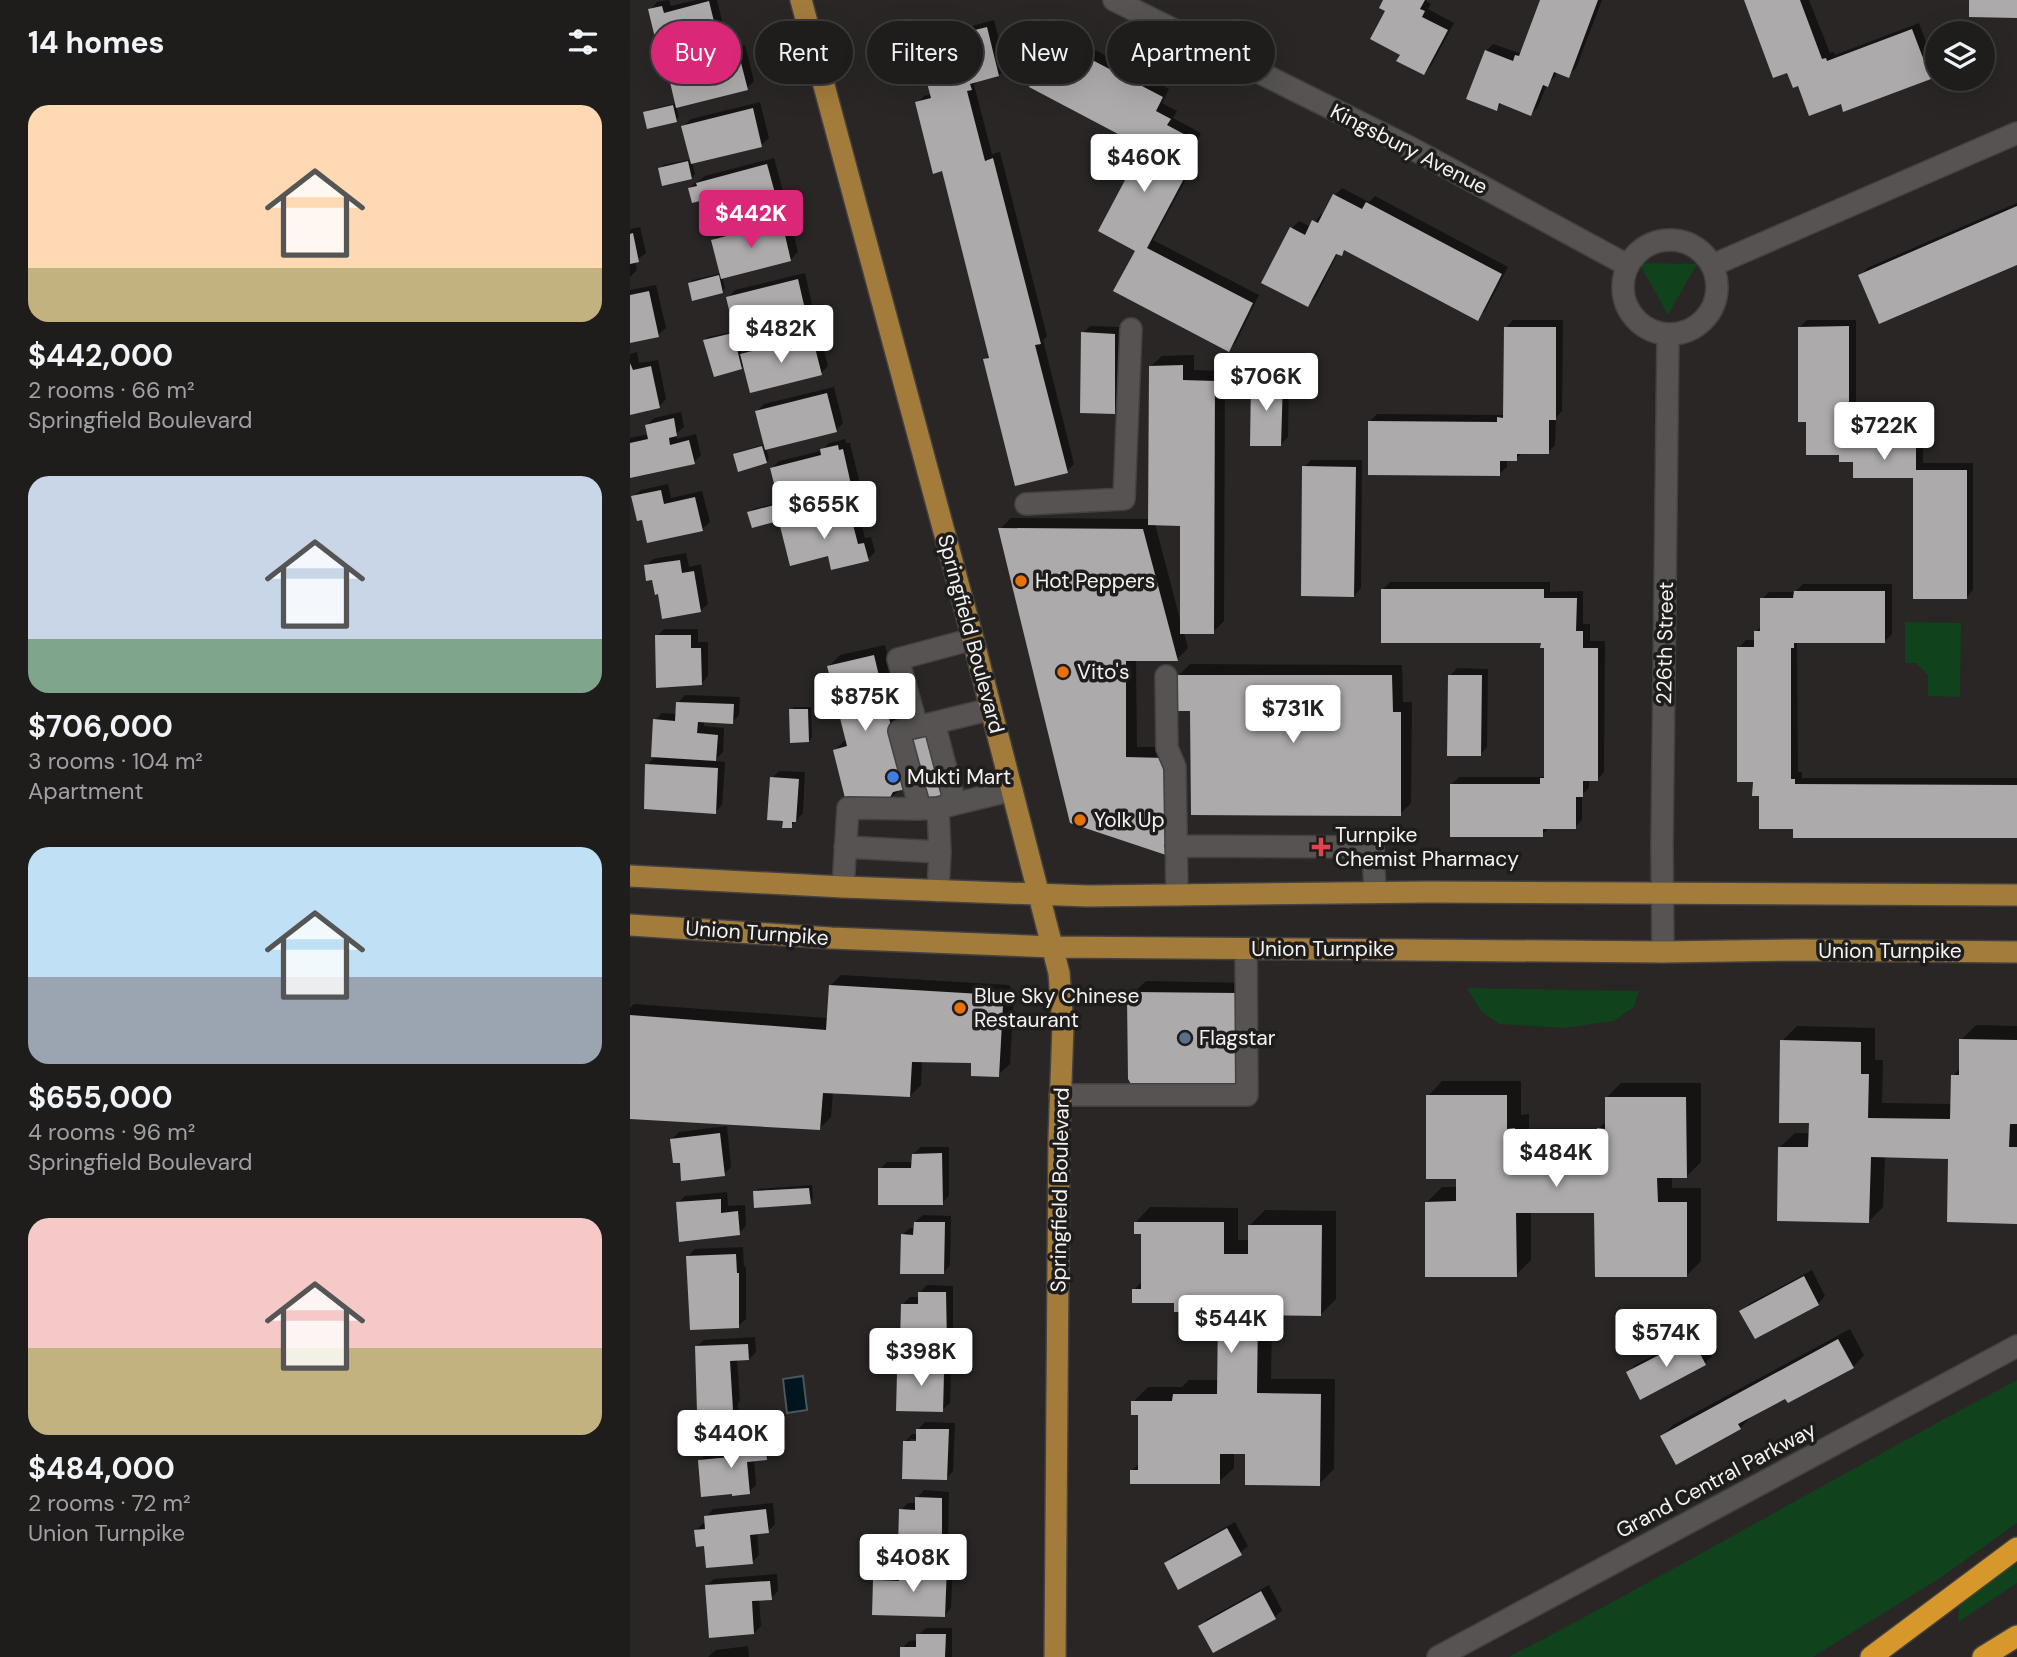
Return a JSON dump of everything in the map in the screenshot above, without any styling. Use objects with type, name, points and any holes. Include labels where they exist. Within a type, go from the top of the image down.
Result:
[{"type":"highway","points":[[1871,1657],[2017,1548]]},
{"type":"highway","points":[[1983,1657],[2017,1636]]},
{"type":"main road","name":"Springfield Boulevard","points":[[801,0],[973,639],[1059,973],[1062,1026],[1055,1657]]},
{"type":"main road","points":[[630,876],[1040,895],[1375,892],[2017,895]]},
{"type":"main road","name":"Union Turnpike","points":[[630,925],[831,938],[1052,947],[2017,952]]},
{"type":"street","name":"Kingsbury Avenue","points":[[1114,0],[1413,149],[1627,265]]},
{"type":"street","points":[[1713,265],[2017,133]]},
{"type":"street","points":[[1668,239],[1685,242],[1700,250],[1713,265],[1717,278],[1717,295],[1711,311],[1700,324],[1685,332],[1668,335],[1650,330],[1634,319],[1624,302],[1622,283],[1627,265],[1637,251],[1652,243],[1668,239]]},
{"type":"street","points":[[1026,504],[1124,499],[1131,329]]},
{"type":"street","name":"226th Street","points":[[1663,952],[1668,335]]},
{"type":"street","points":[[938,891],[938,807],[926,725],[898,659],[973,639]]},
{"type":"street","points":[[1166,676],[1167,748],[1175,767],[1177,895]]},
{"type":"street","points":[[938,807],[899,731],[991,709]]},
{"type":"street","points":[[843,887],[848,808],[938,807],[1012,790]]},
{"type":"street","points":[[1176,846],[1373,847],[1375,892]]},
{"type":"street","points":[[845,847],[940,852]]},
{"type":"street","points":[[1060,1095],[1247,1095],[1246,949]]},
{"type":"street","name":"Grand Central Parkway","points":[[1437,1657],[2017,1346]]},
{"type":"green space","points":[[1639,263],[1697,264],[1668,315]]},
{"type":"green space","points":[[1905,622],[1961,623],[1960,697],[1928,696],[1928,675],[1916,663],[1905,663]]},
{"type":"green space","points":[[1467,988],[1639,991],[1634,1007],[1614,1021],[1563,1028],[1499,1024],[1481,1011]]},
{"type":"green space","points":[[2017,1380],[2017,1523],[1943,1576],[1813,1657],[1509,1657],[1637,1589]]},
{"type":"green space","points":[[2017,1563],[2017,1583],[1958,1622],[1959,1605]]},
{"type":"water","points":[[803,1376],[807,1410],[787,1413],[783,1379]]},
{"type":"building","points":[[1383,0],[1425,0],[1420,9],[1425,11],[1422,17],[1448,30],[1424,75],[1396,61],[1400,55],[1370,39],[1385,11],[1379,8]]},
{"type":"building","points":[[1540,0],[1598,0],[1569,78],[1554,72],[1548,87],[1543,85],[1531,116],[1499,103],[1497,111],[1466,99],[1485,50],[1513,61],[1515,55],[1519,56]]},
{"type":"building","points":[[1744,0],[1800,0],[1822,59],[1826,58],[1827,61],[1912,29],[1925,63],[1925,81],[1843,112],[1841,104],[1809,116],[1798,86],[1793,88],[1787,73],[1773,78]]},
{"type":"building","points":[[1969,0],[2017,0],[2017,18],[1969,17]]},
{"type":"building","points":[[709,1],[714,21],[651,21],[648,9],[662,6],[664,13]]},
{"type":"building","points":[[987,27],[997,77],[983,80],[983,28]]},
{"type":"building","points":[[1093,60],[1107,68],[1107,84],[1138,84],[1163,97],[1156,111],[1171,119],[1167,125],[1195,140],[1180,169],[1187,173],[1147,248],[1253,303],[1229,352],[1113,291],[1135,251],[1098,231],[1141,150],[1135,148],[1137,144],[1029,87],[1031,84],[1093,84]]},
{"type":"building","points":[[741,63],[748,90],[676,108],[670,84],[741,84]]},
{"type":"building","points":[[927,84],[970,84],[972,90],[967,91],[985,161],[993,158],[1041,344],[1035,345],[1068,473],[1015,486],[983,359],[989,358],[942,171],[933,174],[915,102],[931,98]]},
{"type":"building","points":[[673,105],[677,122],[647,129],[643,112]]},
{"type":"building","points":[[753,108],[762,147],[691,164],[681,126]]},
{"type":"building","points":[[688,161],[692,179],[662,186],[658,168]]},
{"type":"building","points":[[767,164],[778,204],[706,222],[700,201],[692,203],[688,188],[697,186],[696,183]]},
{"type":"building","points":[[1333,194],[1362,209],[1366,202],[1502,274],[1478,321],[1344,250],[1342,256],[1336,254],[1308,307],[1261,283],[1290,227],[1305,235],[1312,220],[1318,223]]},
{"type":"building","points":[[2017,206],[2017,265],[1879,324],[1858,275]]},
{"type":"building","points":[[782,222],[791,261],[721,279],[711,240]]},
{"type":"building","points":[[633,233],[639,262],[630,264],[630,234]]},
{"type":"building","points":[[719,275],[723,293],[692,301],[688,283]]},
{"type":"building","points":[[798,279],[807,318],[735,336],[726,297]]},
{"type":"building","points":[[649,291],[659,337],[630,343],[630,295]]},
{"type":"building","points":[[1849,326],[1849,420],[1856,420],[1856,426],[1916,426],[1916,470],[1967,470],[1967,599],[1913,599],[1913,478],[1853,478],[1853,462],[1839,462],[1839,455],[1806,455],[1806,422],[1798,422],[1798,327]]},
{"type":"building","points":[[1504,327],[1556,327],[1556,420],[1549,420],[1549,454],[1517,454],[1517,461],[1500,461],[1500,476],[1368,475],[1368,421],[1497,422],[1497,417],[1503,418]]},
{"type":"building","points":[[1081,332],[1115,334],[1115,414],[1080,413]]},
{"type":"building","points":[[733,333],[742,369],[714,377],[703,340]]},
{"type":"building","points":[[812,336],[822,375],[750,393],[740,354]]},
{"type":"building","points":[[630,363],[633,370],[651,366],[660,408],[630,415]]},
{"type":"building","points":[[1183,365],[1183,380],[1215,381],[1214,634],[1180,634],[1180,526],[1148,525],[1149,366]]},
{"type":"building","points":[[1251,379],[1283,380],[1281,446],[1250,446]]},
{"type":"building","points":[[827,393],[837,432],[765,450],[755,411]]},
{"type":"building","points":[[674,418],[677,436],[669,438],[670,445],[689,440],[695,464],[630,478],[630,443],[648,439],[645,425]]},
{"type":"building","points":[[838,445],[839,450],[843,449],[852,489],[780,507],[770,468],[821,455],[820,449]]},
{"type":"building","points":[[762,446],[767,463],[738,472],[733,454]]},
{"type":"building","points":[[1302,466],[1356,467],[1354,597],[1301,596]]},
{"type":"building","points":[[661,490],[664,504],[695,497],[703,531],[647,543],[642,520],[637,521],[631,496]]},
{"type":"building","points":[[778,504],[782,520],[752,528],[747,512]]},
{"type":"building","points":[[849,509],[858,544],[864,543],[869,561],[831,570],[828,556],[790,566],[780,526]]},
{"type":"building","points":[[998,528],[1143,529],[1178,661],[1126,661],[1126,757],[1166,758],[1166,855],[1070,823]]},
{"type":"building","points":[[680,560],[682,573],[694,571],[701,612],[662,619],[658,594],[655,595],[652,580],[646,581],[644,565]]},
{"type":"building","points":[[1381,589],[1544,589],[1544,598],[1577,598],[1576,631],[1583,631],[1583,648],[1598,648],[1598,781],[1583,781],[1583,797],[1576,797],[1576,829],[1543,829],[1543,837],[1450,837],[1450,784],[1540,784],[1540,778],[1544,778],[1544,648],[1540,648],[1541,643],[1381,643]]},
{"type":"building","points":[[1794,591],[1885,591],[1885,643],[1794,643],[1794,648],[1791,648],[1791,779],[1795,779],[1795,784],[2017,785],[2017,838],[1793,838],[1793,829],[1759,829],[1759,796],[1752,796],[1753,782],[1737,782],[1737,647],[1754,647],[1754,631],[1760,631],[1760,598],[1793,598]]},
{"type":"building","points":[[655,635],[691,635],[691,648],[701,648],[702,685],[656,688]]},
{"type":"building","points":[[874,655],[906,789],[893,792],[887,803],[866,797],[846,802],[833,750],[847,746],[827,666]]},
{"type":"building","points":[[1177,675],[1392,675],[1393,712],[1401,712],[1401,816],[1191,815],[1190,711],[1178,711]]},
{"type":"building","points":[[1448,675],[1482,675],[1481,756],[1447,756]]},
{"type":"building","points":[[676,702],[734,704],[733,724],[698,722],[697,733],[718,735],[716,761],[651,757],[653,719],[675,721]]},
{"type":"building","points":[[789,709],[808,709],[809,742],[790,743]]},
{"type":"building","points":[[935,731],[950,793],[924,801],[907,738]]},
{"type":"building","points":[[645,764],[718,768],[716,814],[644,809]]},
{"type":"building","points":[[770,777],[799,779],[796,822],[792,822],[792,828],[782,828],[783,821],[767,820]]},
{"type":"building","points":[[829,985],[998,995],[1003,1005],[999,1077],[971,1076],[971,1063],[912,1062],[910,1097],[823,1093],[820,1130],[630,1119],[630,1015],[826,1030]]},
{"type":"building","name":"Flagstar","points":[[1133,992],[1237,993],[1237,1084],[1131,1084],[1128,1079],[1127,997]]},
{"type":"building","points":[[1959,1039],[2017,1040],[2017,1124],[2010,1124],[2009,1147],[2017,1147],[2017,1224],[1947,1222],[1948,1159],[1871,1157],[1869,1223],[1777,1221],[1778,1147],[1808,1147],[1809,1123],[1779,1123],[1780,1040],[1861,1042],[1861,1074],[1869,1074],[1868,1118],[1950,1119],[1951,1075],[1959,1075]]},
{"type":"building","points":[[1426,1095],[1507,1095],[1507,1129],[1515,1128],[1515,1174],[1597,1173],[1597,1128],[1605,1129],[1605,1097],[1686,1097],[1687,1178],[1657,1178],[1658,1202],[1687,1202],[1687,1277],[1595,1277],[1594,1213],[1516,1213],[1517,1277],[1425,1277],[1425,1202],[1456,1201],[1456,1179],[1426,1179]]},
{"type":"building","points":[[720,1133],[725,1176],[681,1181],[680,1163],[673,1163],[670,1139]]},
{"type":"building","points":[[942,1153],[943,1205],[878,1205],[878,1168],[911,1168],[912,1154]]},
{"type":"building","points":[[809,1188],[811,1204],[754,1208],[753,1191]]},
{"type":"building","points":[[721,1199],[721,1213],[738,1211],[740,1235],[679,1242],[676,1202]]},
{"type":"building","points":[[914,1222],[945,1222],[944,1274],[900,1274],[901,1234],[913,1235]]},
{"type":"building","points":[[1134,1222],[1224,1222],[1224,1254],[1248,1254],[1248,1225],[1322,1225],[1321,1316],[1258,1315],[1257,1393],[1321,1394],[1320,1486],[1245,1485],[1245,1454],[1220,1454],[1220,1484],[1130,1484],[1130,1470],[1138,1470],[1138,1415],[1131,1415],[1131,1401],[1172,1401],[1173,1394],[1217,1394],[1218,1312],[1174,1312],[1174,1303],[1132,1303],[1132,1289],[1141,1289],[1141,1234],[1134,1234]]},
{"type":"building","points":[[736,1254],[739,1273],[739,1328],[690,1330],[686,1256]]},
{"type":"building","points":[[1804,1276],[1819,1305],[1755,1339],[1739,1311]]},
{"type":"building","points":[[918,1292],[946,1292],[947,1343],[900,1343],[901,1304],[918,1304]]},
{"type":"building","points":[[1692,1338],[1706,1365],[1640,1400],[1626,1372]]},
{"type":"building","points":[[1838,1339],[1854,1368],[1788,1403],[1785,1399],[1738,1424],[1741,1429],[1676,1465],[1660,1436]]},
{"type":"building","points":[[748,1344],[749,1360],[730,1361],[732,1424],[702,1425],[701,1412],[697,1412],[695,1346]]},
{"type":"building","points":[[913,1359],[942,1360],[943,1412],[896,1411],[897,1373],[912,1373]]},
{"type":"building","points":[[916,1429],[949,1429],[947,1480],[902,1479],[903,1441],[916,1441]]},
{"type":"building","points":[[765,1439],[767,1460],[747,1462],[750,1494],[701,1497],[698,1460],[730,1457],[728,1443]]},
{"type":"building","points":[[915,1497],[942,1498],[942,1551],[898,1549],[899,1509],[915,1510]]},
{"type":"building","points":[[766,1509],[769,1533],[750,1535],[753,1564],[706,1568],[704,1546],[696,1547],[694,1530],[705,1529],[704,1516]]},
{"type":"building","points":[[1227,1528],[1242,1555],[1178,1590],[1164,1563]]},
{"type":"building","points":[[916,1566],[947,1566],[945,1617],[872,1615],[873,1580],[915,1579]]},
{"type":"building","points":[[770,1581],[772,1600],[752,1601],[754,1634],[709,1638],[705,1585]]},
{"type":"building","points":[[1261,1591],[1276,1619],[1213,1653],[1198,1626]]},
{"type":"building","points":[[916,1634],[946,1634],[945,1657],[900,1657],[900,1647],[916,1647]]},
{"type":"place","name":"Hot Peppers","points":[[1021,581]]},
{"type":"place","name":"Vito's","points":[[1063,672]]},
{"type":"place","name":"Mukti Mart","points":[[893,777]]},
{"type":"place","name":"Yolk Up","points":[[1080,820]]},
{"type":"place","name":"Turnpike Chemist Pharmacy","points":[[1321,847]]},
{"type":"place","name":"Blue Sky Chinese Restaurant","points":[[960,1008]]},
{"type":"place","name":"Flagstar","points":[[1185,1038]]}]
